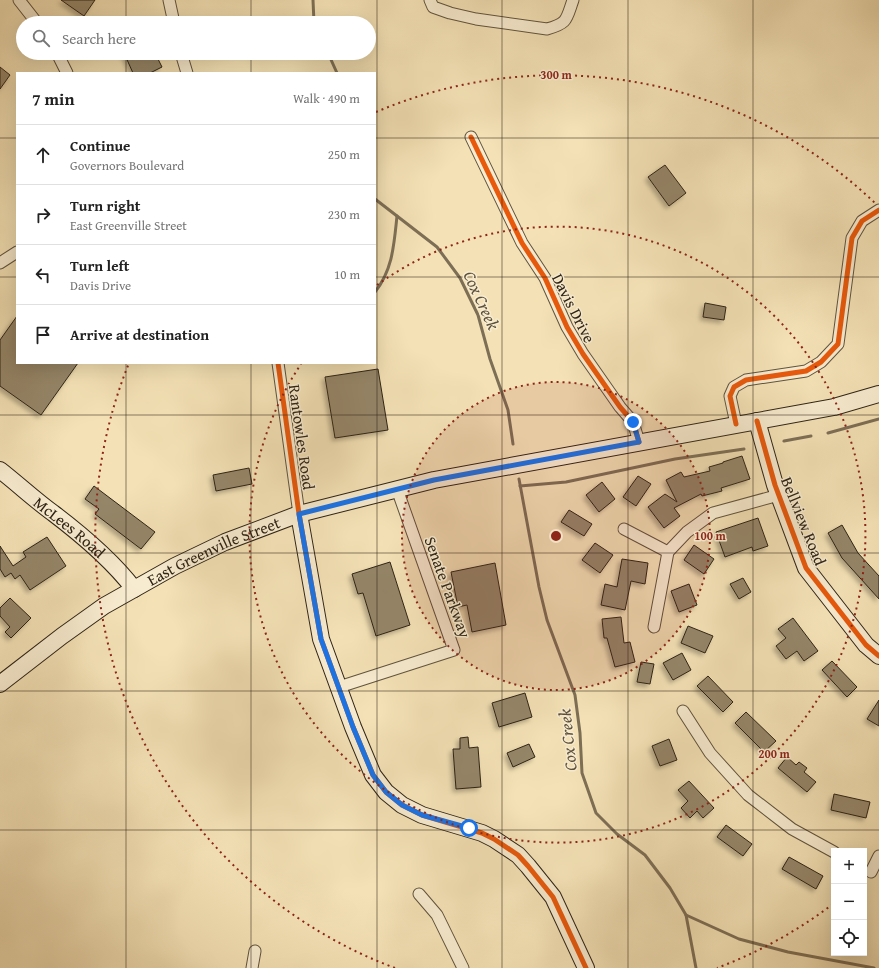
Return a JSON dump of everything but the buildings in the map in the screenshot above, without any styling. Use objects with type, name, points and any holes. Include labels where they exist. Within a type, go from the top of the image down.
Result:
[{"type":"street","points":[[18,0],[31,16]]},
{"type":"street","points":[[169,0],[172,16]]},
{"type":"street","points":[[430,0],[433,7],[450,13],[547,29],[562,25],[568,16],[573,0]]},
{"type":"street","points":[[60,60],[66,72]]},
{"type":"street","points":[[183,60],[187,72]]},
{"type":"street","name":"Davis Drive","points":[[471,137],[522,243],[545,278],[567,327],[607,389],[633,422],[639,442]]},
{"type":"street","points":[[736,424],[730,396],[734,387],[746,380],[806,370],[820,362],[838,344],[852,238],[862,221],[879,210]]},
{"type":"street","points":[[0,263],[16,253]]},
{"type":"street","name":"Rantowles Road","points":[[278,364],[299,514]]},
{"type":"street","name":"East Greenville Street","points":[[0,684],[62,636],[104,606],[175,566],[225,542],[299,514],[434,480],[834,407],[879,394]]},
{"type":"street","name":"Bellview Road","points":[[757,421],[779,495],[806,568],[866,645],[879,656]]},
{"type":"street","name":"McLees Road","points":[[0,470],[101,554],[122,573],[134,589]]},
{"type":"street","name":"Senate Parkway","points":[[339,687],[454,650],[397,489]]},
{"type":"street","points":[[654,627],[668,552],[687,532],[713,513],[779,495]]},
{"type":"street","points":[[299,514],[321,639],[373,775],[386,792],[411,810],[482,833],[518,855],[553,897],[586,968]]},
{"type":"street","points":[[624,529],[668,552]]},
{"type":"street","points":[[683,711],[710,753],[748,795],[792,829],[831,850]]},
{"type":"street","points":[[871,872],[879,856]]},
{"type":"street","points":[[419,894],[437,915],[463,968]]},
{"type":"street","points":[[252,968],[255,951]]},
{"type":"waterway","name":"Cox Creek","points":[[313,0],[314,16]]},
{"type":"waterway","name":"Cox Creek","points":[[331,60],[337,72]]},
{"type":"waterway","name":"Cox Creek","points":[[376,200],[437,247],[460,278],[478,315],[490,359],[508,410],[513,444]]},
{"type":"waterway","points":[[376,290],[386,274],[392,256],[397,216]]},
{"type":"waterway","points":[[828,433],[879,419]]},
{"type":"waterway","points":[[784,441],[811,436]]},
{"type":"waterway","points":[[520,486],[566,482],[675,459],[744,449]]},
{"type":"waterway","name":"Cox Creek","points":[[519,479],[539,587],[547,620],[575,695],[580,733],[582,773],[596,813],[617,834],[645,855],[670,888],[686,915],[696,968]]},
{"type":"waterway","points":[[686,915],[739,939],[788,952],[874,968]]},
{"type":"cycle path","points":[[471,137],[522,243],[545,278],[567,327],[583,354],[620,407],[633,422],[639,442]]},
{"type":"cycle path","points":[[736,424],[730,396],[734,387],[746,380],[806,371],[821,362],[838,344],[852,238],[862,221],[879,210]]},
{"type":"cycle path","points":[[278,364],[299,514],[321,639],[353,727],[373,775],[386,792],[402,805],[422,815],[482,833],[518,855],[553,897],[586,968]]},
{"type":"cycle path","points":[[757,421],[775,485],[806,568],[866,645],[879,656]]},
{"type":"route","points":[[469,828],[422,815],[411,810],[402,805],[386,792],[373,775],[353,727],[321,639],[299,514],[434,480],[639,442],[633,422]]}]
